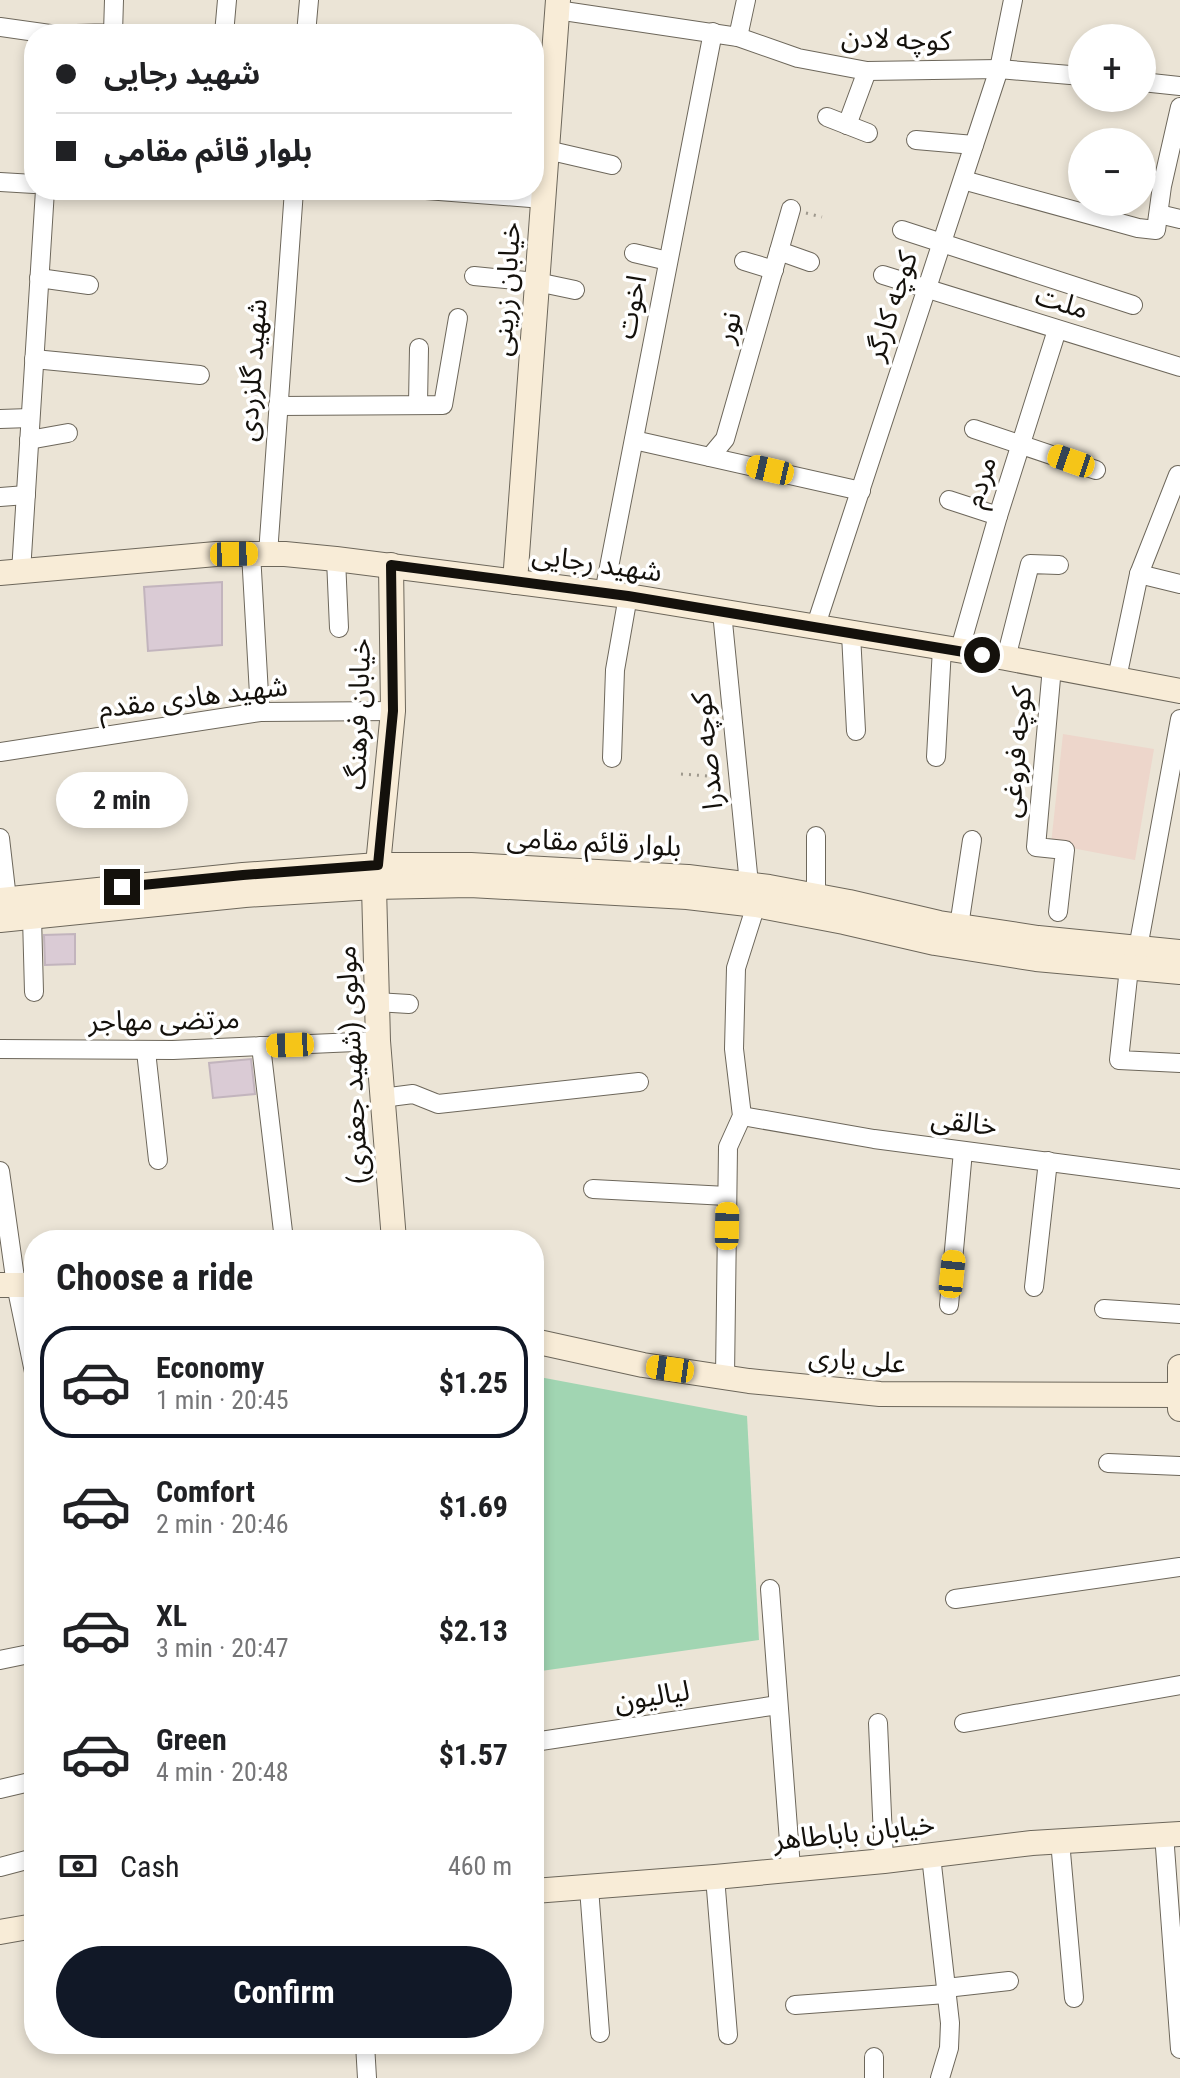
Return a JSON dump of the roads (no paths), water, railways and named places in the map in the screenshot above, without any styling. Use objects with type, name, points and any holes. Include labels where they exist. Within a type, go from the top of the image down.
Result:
[{"type":"main road","name":"خیابان زرینی","points":[[544,73],[558,5]]},
{"type":"main road","name":"خیابان زرینی","points":[[515,582],[543,200]]},
{"type":"main road","name":"شهید رجایی","points":[[10,573],[216,554],[336,559],[616,594],[1006,658],[1180,691]]},
{"type":"main road","name":"خیابان فرهنگ","points":[[376,876],[393,711],[391,565]]},
{"type":"main road","name":"بلوار قائم مقامی","points":[[2,906],[376,876],[470,885],[687,897],[816,896],[846,912],[935,943],[1036,959],[1134,958],[1180,952]]},
{"type":"main road","name":"مولوی (شهید جعفری)","points":[[376,876],[376,1002],[393,1230]]},
{"type":"main road","name":"بلوار قائم مقامی","points":[[2,906],[32,917],[210,888]]},
{"type":"main road","name":"بلوار قائم مقامی","points":[[753,895],[846,912],[1038,938],[1134,958],[1180,972]]},
{"type":"main road","name":"علی یاری","points":[[544,1343],[643,1365],[880,1394],[1180,1395]]},
{"type":"main road","points":[[1180,1367],[1180,1410]]},
{"type":"main road","name":"خیابان باباطاهر","points":[[544,1890],[884,1861],[1060,1841],[1172,1834]]},
{"type":"main road","points":[[0,1932],[24,1928]]},
{"type":"street","points":[[113,24],[114,0]]},
{"type":"street","points":[[225,24],[227,0]]},
{"type":"street","points":[[307,24],[309,0]]},
{"type":"street","points":[[738,37],[746,0]]},
{"type":"street","name":"کوچه کارگر","points":[[815,628],[999,69],[1013,0]]},
{"type":"street","name":"کوچه لادن","points":[[558,5],[738,37],[798,58],[867,71],[999,69],[1068,75]]},
{"type":"street","points":[[0,27],[24,30]]},
{"type":"street","name":"اخوت","points":[[612,758],[616,594],[634,440],[713,32]]},
{"type":"street","points":[[847,125],[867,71]]},
{"type":"street","points":[[1156,83],[1180,86]]},
{"type":"street","points":[[963,180],[1138,228],[1156,230],[1162,186],[1175,157],[1180,107]]},
{"type":"street","points":[[827,117],[868,133]]},
{"type":"street","points":[[916,140],[974,145]]},
{"type":"street","points":[[544,149],[612,165]]},
{"type":"street","points":[[0,182],[24,183]]},
{"type":"street","points":[[10,573],[26,495],[44,200]]},
{"type":"street","name":"شهید گلزردی","points":[[260,712],[260,554],[278,406],[293,200]]},
{"type":"street","name":"نور","points":[[710,457],[725,439],[791,209]]},
{"type":"street","points":[[1159,214],[1180,219]]},
{"type":"street","points":[[902,230],[1133,305]]},
{"type":"street","points":[[779,251],[810,262]]},
{"type":"street","points":[[634,253],[668,261]]},
{"type":"street","points":[[744,261],[774,270]]},
{"type":"street","name":"ملت","points":[[883,275],[1180,367]]},
{"type":"street","points":[[474,276],[537,282],[575,290]]},
{"type":"street","points":[[39,278],[89,285]]},
{"type":"street","points":[[278,406],[443,405],[458,318]]},
{"type":"street","name":"مردم","points":[[936,757],[950,650],[998,516],[1057,330]]},
{"type":"street","points":[[418,404],[419,348]]},
{"type":"street","points":[[34,359],[200,375]]},
{"type":"street","points":[[0,419],[30,418]]},
{"type":"street","points":[[974,429],[1096,470]]},
{"type":"street","points":[[29,440],[68,433]]},
{"type":"street","points":[[634,440],[861,491]]},
{"type":"street","points":[[1117,678],[1139,574],[1178,475]]},
{"type":"street","points":[[0,497],[26,495]]},
{"type":"street","points":[[949,500],[998,516]]},
{"type":"street","points":[[336,559],[339,628]]},
{"type":"street","points":[[1006,658],[1030,564],[1059,565]]},
{"type":"street","points":[[1139,574],[1180,584]]},
{"type":"street","name":"کوچه صدرا","points":[[722,612],[737,779],[753,895]]},
{"type":"street","points":[[851,634],[856,731]]},
{"type":"street","name":"کوچه فروغی","points":[[1052,667],[1036,847],[1065,850],[1058,912]]},
{"type":"street","name":"شهید هادی مقدم","points":[[0,752],[260,712],[393,711]]},
{"type":"street","points":[[1180,719],[1134,958],[1119,1060],[1180,1063]]},
{"type":"street","points":[[816,836],[816,896]]},
{"type":"street","points":[[0,838],[2,906]]},
{"type":"street","points":[[959,926],[972,840]]},
{"type":"street","points":[[725,1377],[728,1147],[742,1116],[734,1049],[736,968],[753,895]]},
{"type":"street","points":[[32,917],[34,992]]},
{"type":"street","points":[[376,1002],[409,1004]]},
{"type":"street","name":"مرتضی مهاجر","points":[[0,1049],[146,1051],[378,1041]]},
{"type":"street","points":[[261,1046],[283,1230]]},
{"type":"street","points":[[146,1051],[158,1160]]},
{"type":"street","points":[[382,1098],[413,1094],[438,1104],[639,1082]]},
{"type":"street","name":"خالقی","points":[[742,1116],[874,1139],[1180,1179]]},
{"type":"street","points":[[949,1305],[963,1151]]},
{"type":"street","points":[[1034,1287],[1048,1161]]},
{"type":"street","points":[[0,1171],[24,1321]]},
{"type":"street","points":[[593,1189],[727,1196]]},
{"type":"street","points":[[1104,1309],[1180,1314]]},
{"type":"street","points":[[1108,1463],[1180,1466]]},
{"type":"street","points":[[955,1599],[1180,1567]]},
{"type":"street","points":[[770,1589],[791,1868]]},
{"type":"street","points":[[0,1660],[24,1655]]},
{"type":"street","points":[[964,1723],[1180,1685]]},
{"type":"street","name":"لیالیون","points":[[544,1740],[778,1705]]},
{"type":"street","points":[[878,1723],[884,1861]]},
{"type":"street","points":[[0,1789],[24,1783]]},
{"type":"street","points":[[1172,1834],[1180,2049]]},
{"type":"street","points":[[1060,1841],[1074,1998]]},
{"type":"street","points":[[931,1856],[950,2023],[949,2048],[940,2078]]},
{"type":"street","points":[[0,1867],[24,1861]]},
{"type":"street","points":[[715,1877],[728,2035]]},
{"type":"street","points":[[589,1888],[600,2033]]},
{"type":"street","points":[[795,2005],[946,1991],[1009,1981]]},
{"type":"street","points":[[366,2054],[367,2078]]},
{"type":"street","points":[[874,2057],[874,2078]]}]
